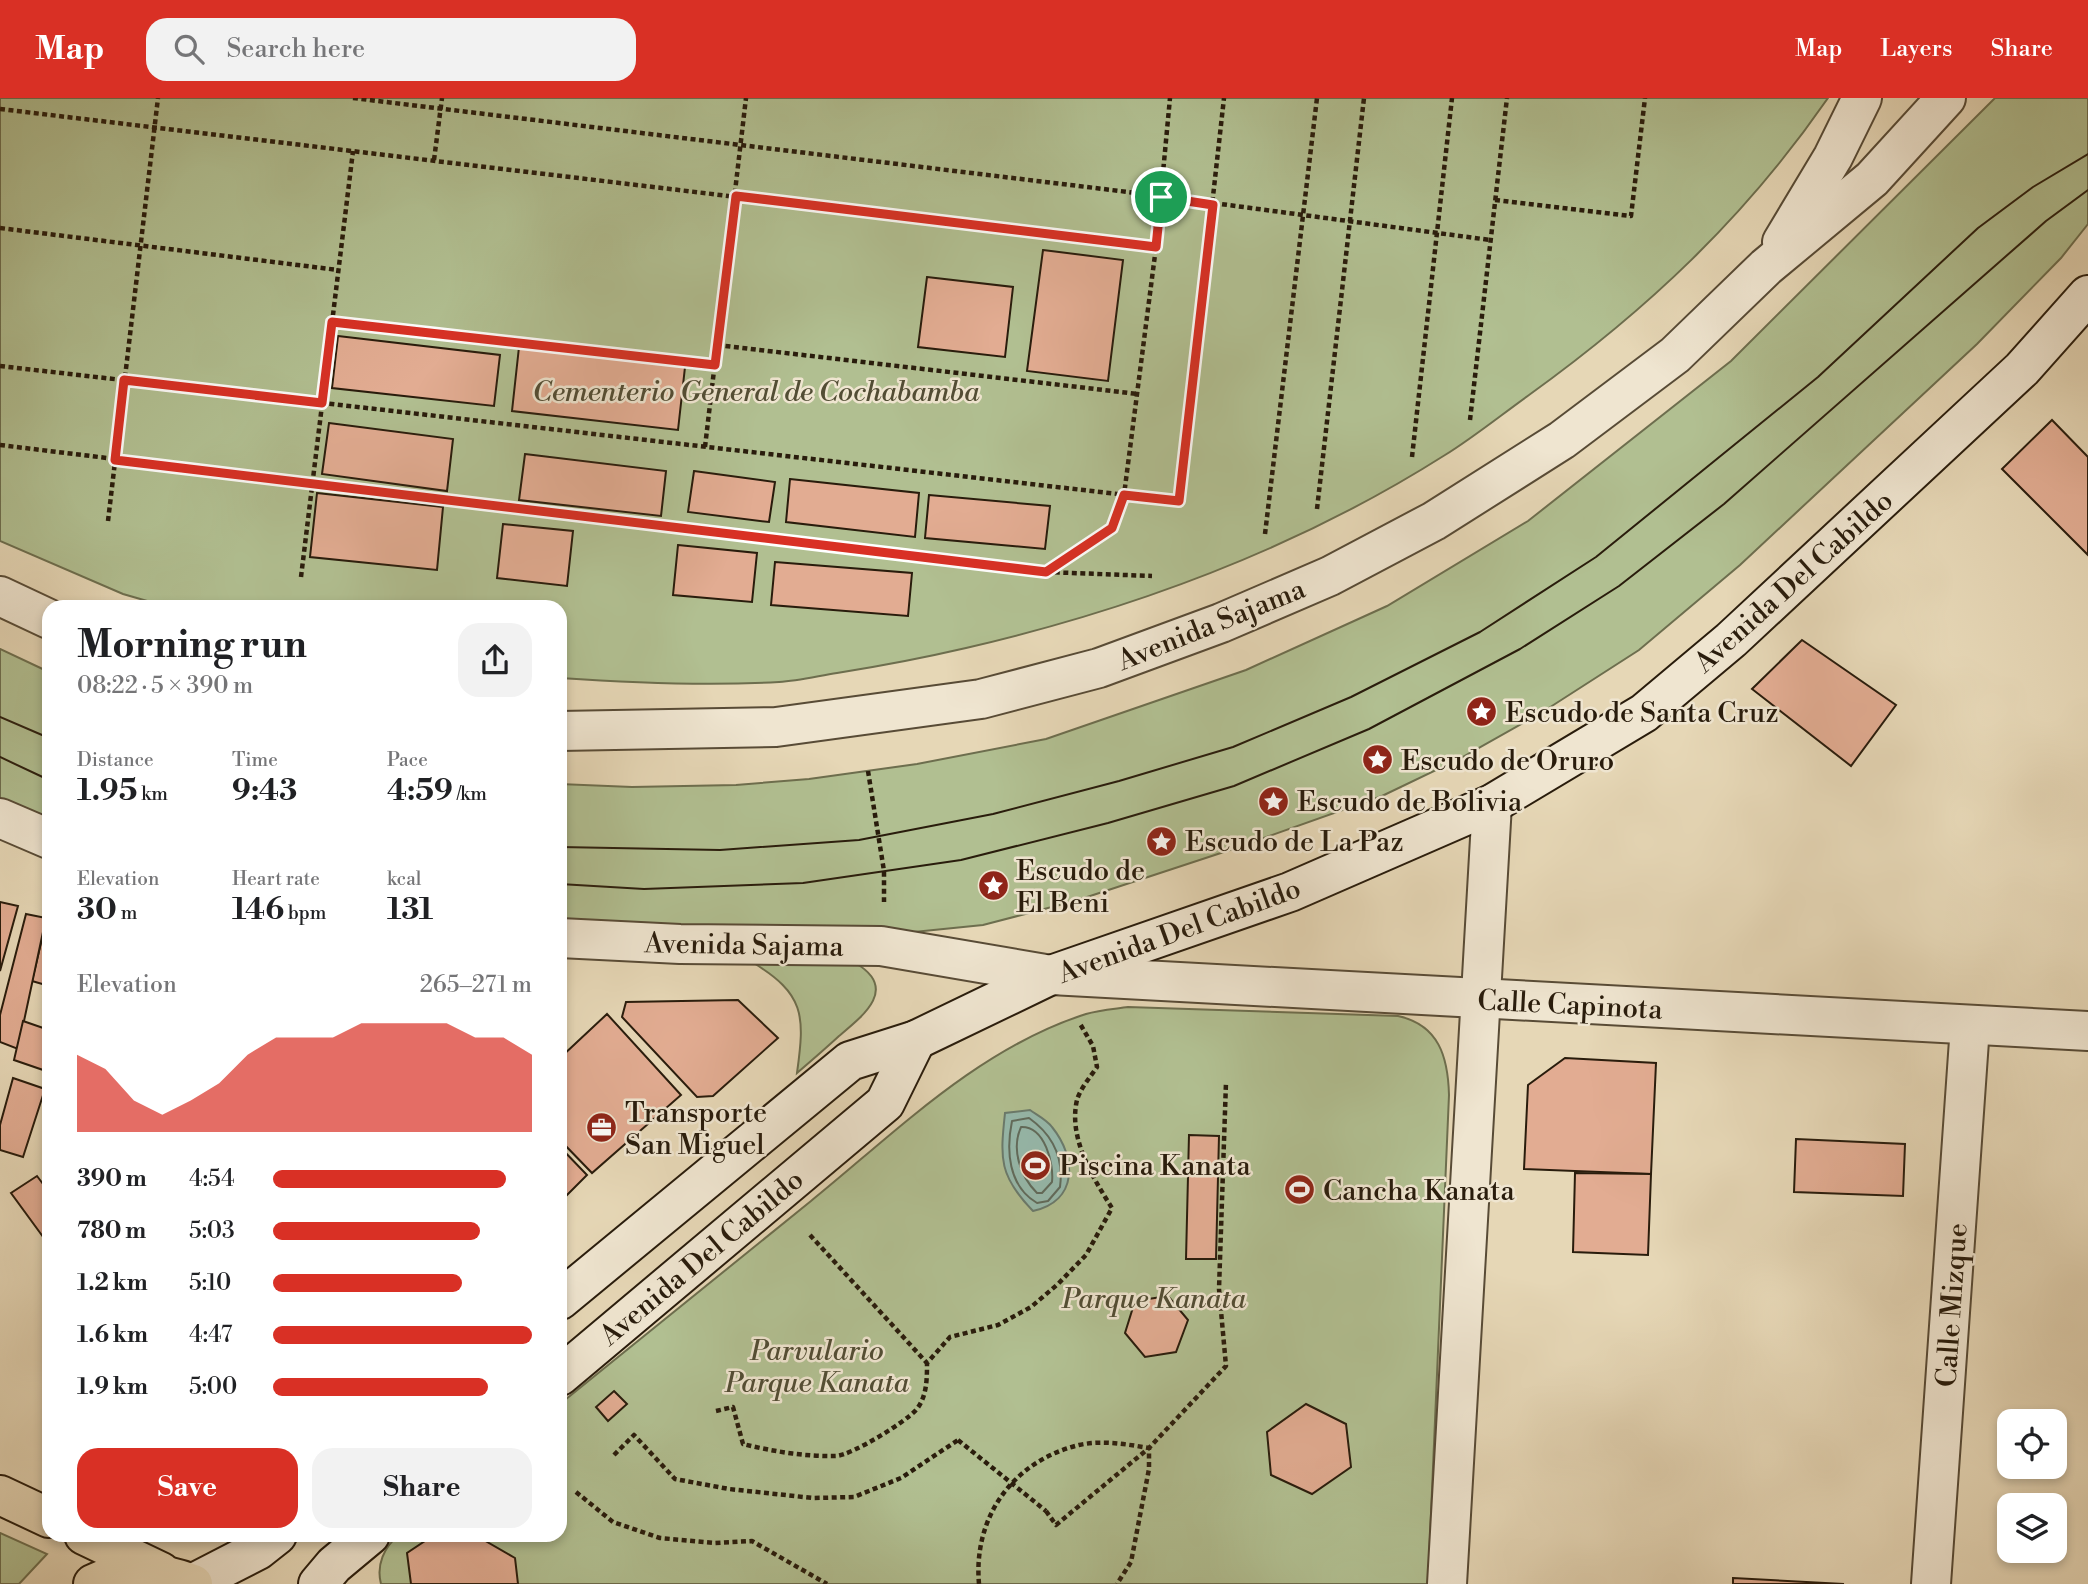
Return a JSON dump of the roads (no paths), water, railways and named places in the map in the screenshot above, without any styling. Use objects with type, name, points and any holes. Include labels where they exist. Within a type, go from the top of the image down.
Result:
[{"type":"main road","points":[[0,1495],[42,1515]]},
{"type":"main road","points":[[99,1542],[185,1581]]},
{"type":"main road","points":[[93,1584],[115,1576],[139,1573],[185,1581]]},
{"type":"street","name":"Avenida Sajama","points":[[1766,267],[1833,157],[1862,98]]},
{"type":"street","name":"Avenida Sajama","points":[[567,732],[776,727],[981,699],[1099,668],[1221,623],[1330,576],[1434,521],[1562,440],[1675,355],[1766,267],[1872,179],[1945,98]]},
{"type":"street","name":"Avenida Del Cabildo","points":[[567,1294],[850,1061],[916,1040],[1051,975],[1290,892],[1492,804],[1644,713],[1731,640],[2022,369],[2088,295]]},
{"type":"street","points":[[0,596],[42,616]]},
{"type":"street","points":[[1447,1584],[1483,1000],[1492,804]]},
{"type":"street","points":[[0,818],[42,836]]},
{"type":"street","name":"Avenida Sajama","points":[[567,938],[680,944],[881,946],[1051,975]]},
{"type":"street","name":"Calle Capinota","points":[[1051,975],[2088,1031]]},
{"type":"street","name":"Calle Mizque","points":[[1931,1584],[1970,1026]]},
{"type":"street","name":"Avenida Del Cabildo","points":[[567,1370],[885,1103],[916,1040]]},
{"type":"street","points":[[185,1581],[258,1550],[268,1542]]},
{"type":"street","points":[[318,1584],[334,1565],[362,1542]]},
{"type":"water","name":"Piscina Kanata","points":[[1030,1110],[1052,1127],[1066,1152],[1069,1165],[1069,1177],[1058,1198],[1048,1206],[1033,1211],[1008,1177],[1002,1143],[1005,1113]]},
{"type":"tram line","points":[[567,847],[720,850],[859,840],[993,814],[1119,781],[1233,747],[1351,697],[1480,632],[1596,557],[1818,377],[1978,228],[2033,187],[2088,154]]},
{"type":"tram line","points":[[567,884],[644,889],[803,883],[961,860],[1108,823],[1234,786],[1369,729],[1520,649],[1619,586],[1724,504],[2046,221],[2088,190]]},
{"type":"tram line","points":[[0,717],[42,735]]},
{"type":"tram line","points":[[0,757],[42,777]]},
{"type":"place","name":"Escudo de Santa Cruz","points":[[1482,712]]},
{"type":"place","name":"Escudo de Oruro","points":[[1378,760]]},
{"type":"place","name":"Escudo de Bolivia","points":[[1274,801]]},
{"type":"place","name":"Escudo de La Paz","points":[[1162,841]]},
{"type":"place","name":"Escudo de El Beni","points":[[993,886]]},
{"type":"place","name":"Transporte San Miguel","points":[[602,1128]]},
{"type":"place","name":"Piscina Kanata","points":[[1036,1165]]},
{"type":"place","name":"Cancha Kanata","points":[[1300,1190]]},
{"type":"park label","name":"Cementerio General de Cochabamba","points":[[756,391]]},
{"type":"park label","name":"Parque Kanata","points":[[1154,1298]]},
{"type":"park label","name":"Parvulario Parque Kanata","points":[[817,1366]]}]
